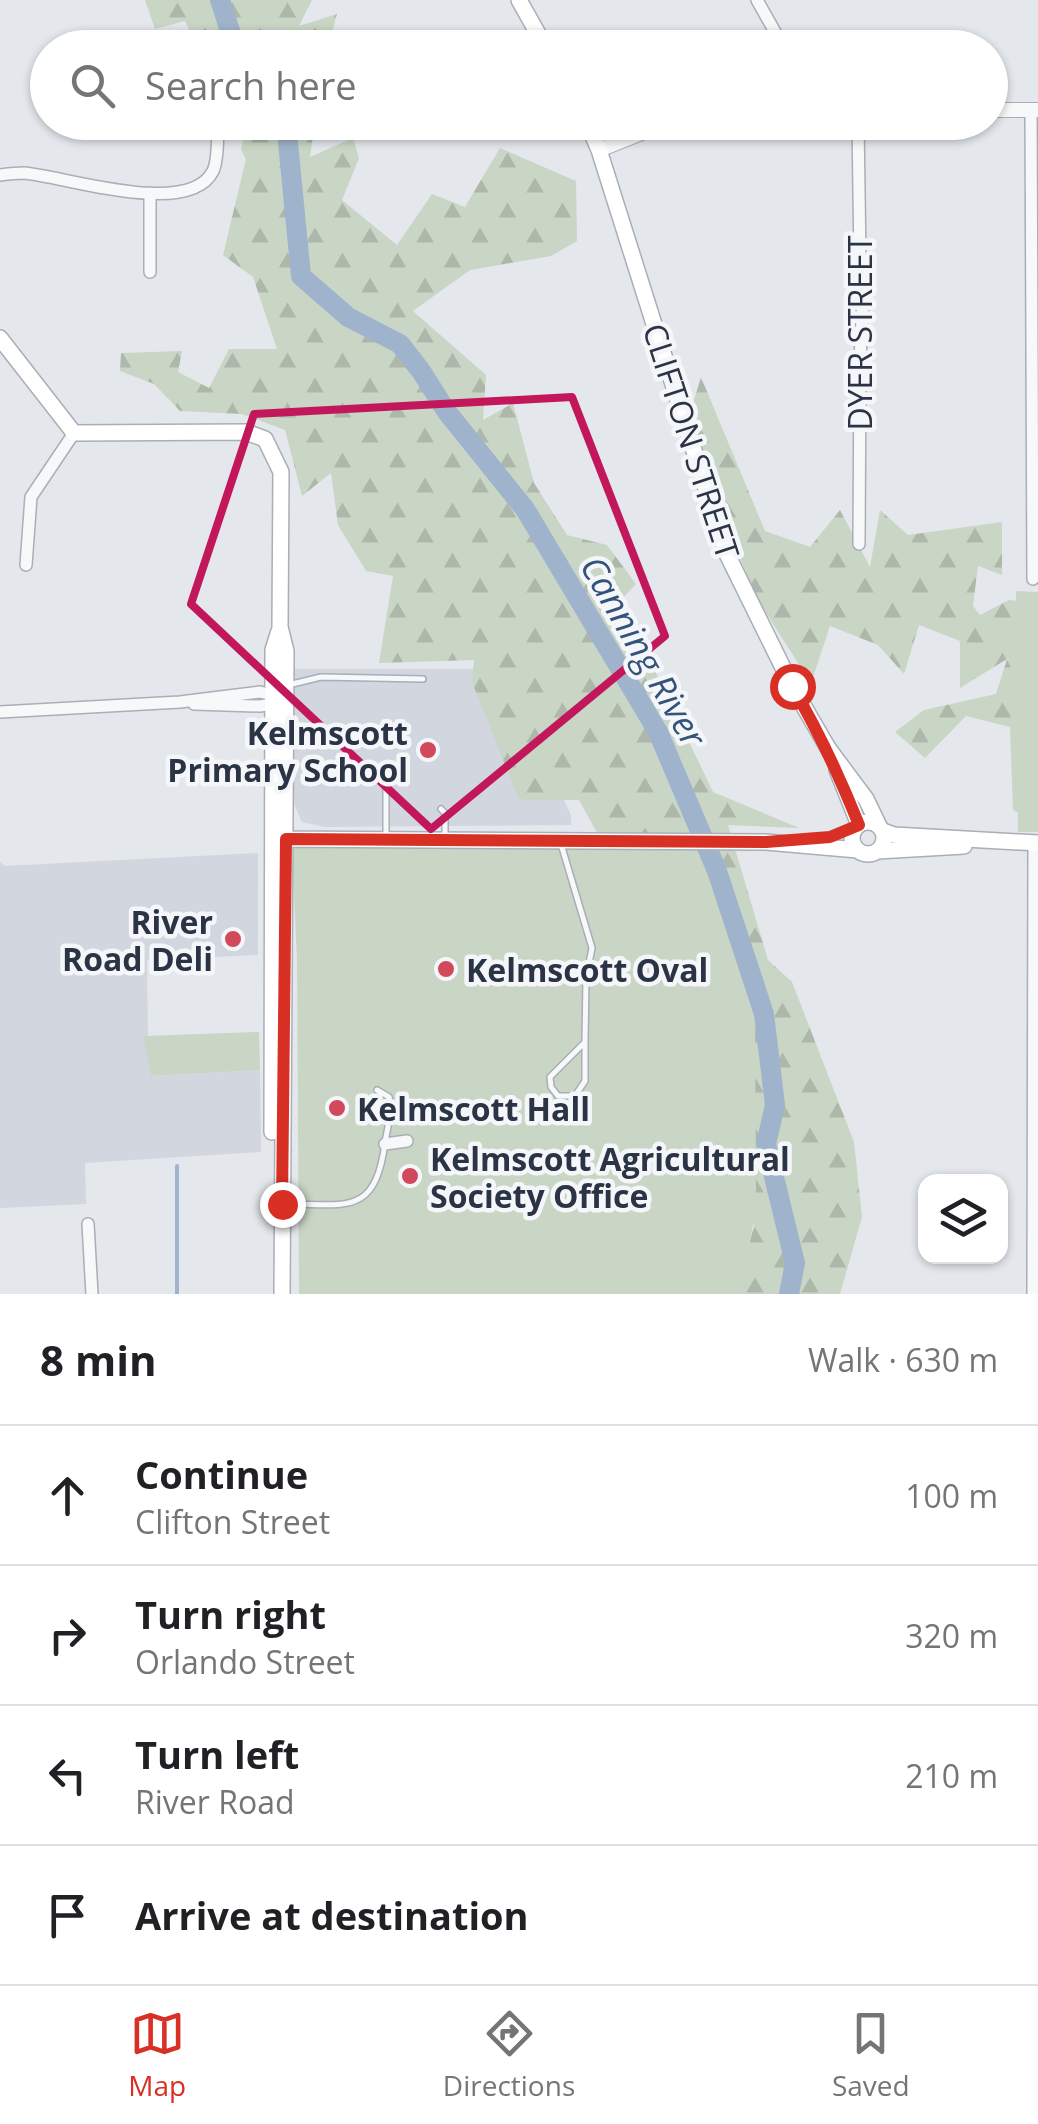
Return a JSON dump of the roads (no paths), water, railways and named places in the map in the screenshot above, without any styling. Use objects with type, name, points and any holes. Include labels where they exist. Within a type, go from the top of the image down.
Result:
[{"type":"main road","points":[[518,0],[536,30]]},
{"type":"main road","name":"CLIFTON STREET","points":[[594,140],[726,552],[754,614],[828,748],[866,799],[881,829]]},
{"type":"main road","points":[[0,338],[74,433],[246,432],[266,439],[281,472],[280,627],[286,651],[279,696],[282,1294]]},
{"type":"main road","name":"CLIFTON STREET","points":[[828,748],[857,827]]},
{"type":"main road","points":[[279,839],[759,842],[830,837],[870,822],[894,835],[988,842]]},
{"type":"main road","points":[[857,827],[852,838],[858,850]]},
{"type":"main road","points":[[877,851],[884,842],[881,829]]},
{"type":"main road","points":[[273,1294],[279,839]]},
{"type":"main road","points":[[759,842],[858,850],[866,854],[988,842],[1036,842]]},
{"type":"street","points":[[757,0],[774,30]]},
{"type":"street","points":[[1008,110],[1035,110],[1032,579]]},
{"type":"street","points":[[0,175],[25,173],[92,187],[150,193],[200,186],[214,170],[217,140]]},
{"type":"street","points":[[598,150],[623,140]]},
{"type":"street","name":"DYER STREET","points":[[858,140],[860,262],[864,277],[859,544]]},
{"type":"street","points":[[150,193],[150,272]]},
{"type":"street","points":[[26,565],[31,497],[74,433]]},
{"type":"street","points":[[0,712],[279,696]]},
{"type":"street","points":[[1033,1294],[1036,842]]},
{"type":"street","points":[[385,1144],[407,1141]]},
{"type":"street","points":[[88,1224],[92,1294]]},
{"type":"lane","points":[[279,696],[321,677],[423,679]]},
{"type":"lane","points":[[386,764],[386,840]]},
{"type":"lane","points":[[441,809],[445,813],[446,840]]},
{"type":"lane","points":[[560,842],[592,948],[586,979],[585,1042],[584,1085],[575,1096],[558,1096],[552,1091],[550,1076],[585,1042]]},
{"type":"lane","points":[[282,1204],[353,1204],[377,1183],[391,1101],[377,1090]]},
{"type":"waterway","name":"Canning River","points":[[220,0],[230,30]]},
{"type":"waterway","name":"Canning River","points":[[288,140],[301,276],[348,317],[400,344],[447,412],[525,509],[658,732],[717,871],[764,1014],[775,1105],[766,1144],[795,1263],[789,1294]]},
{"type":"waterway","points":[[177,1166],[177,1294]]},
{"type":"place","name":"Kelmscott Primary School","points":[[428,750]]},
{"type":"place","name":"River Road Deli","points":[[233,939]]},
{"type":"place","name":"Kelmscott Oval","points":[[446,969]]},
{"type":"place","name":"Kelmscott Hall","points":[[337,1108]]},
{"type":"place","name":"Kelmscott Agricultural Society Office","points":[[410,1176]]}]
